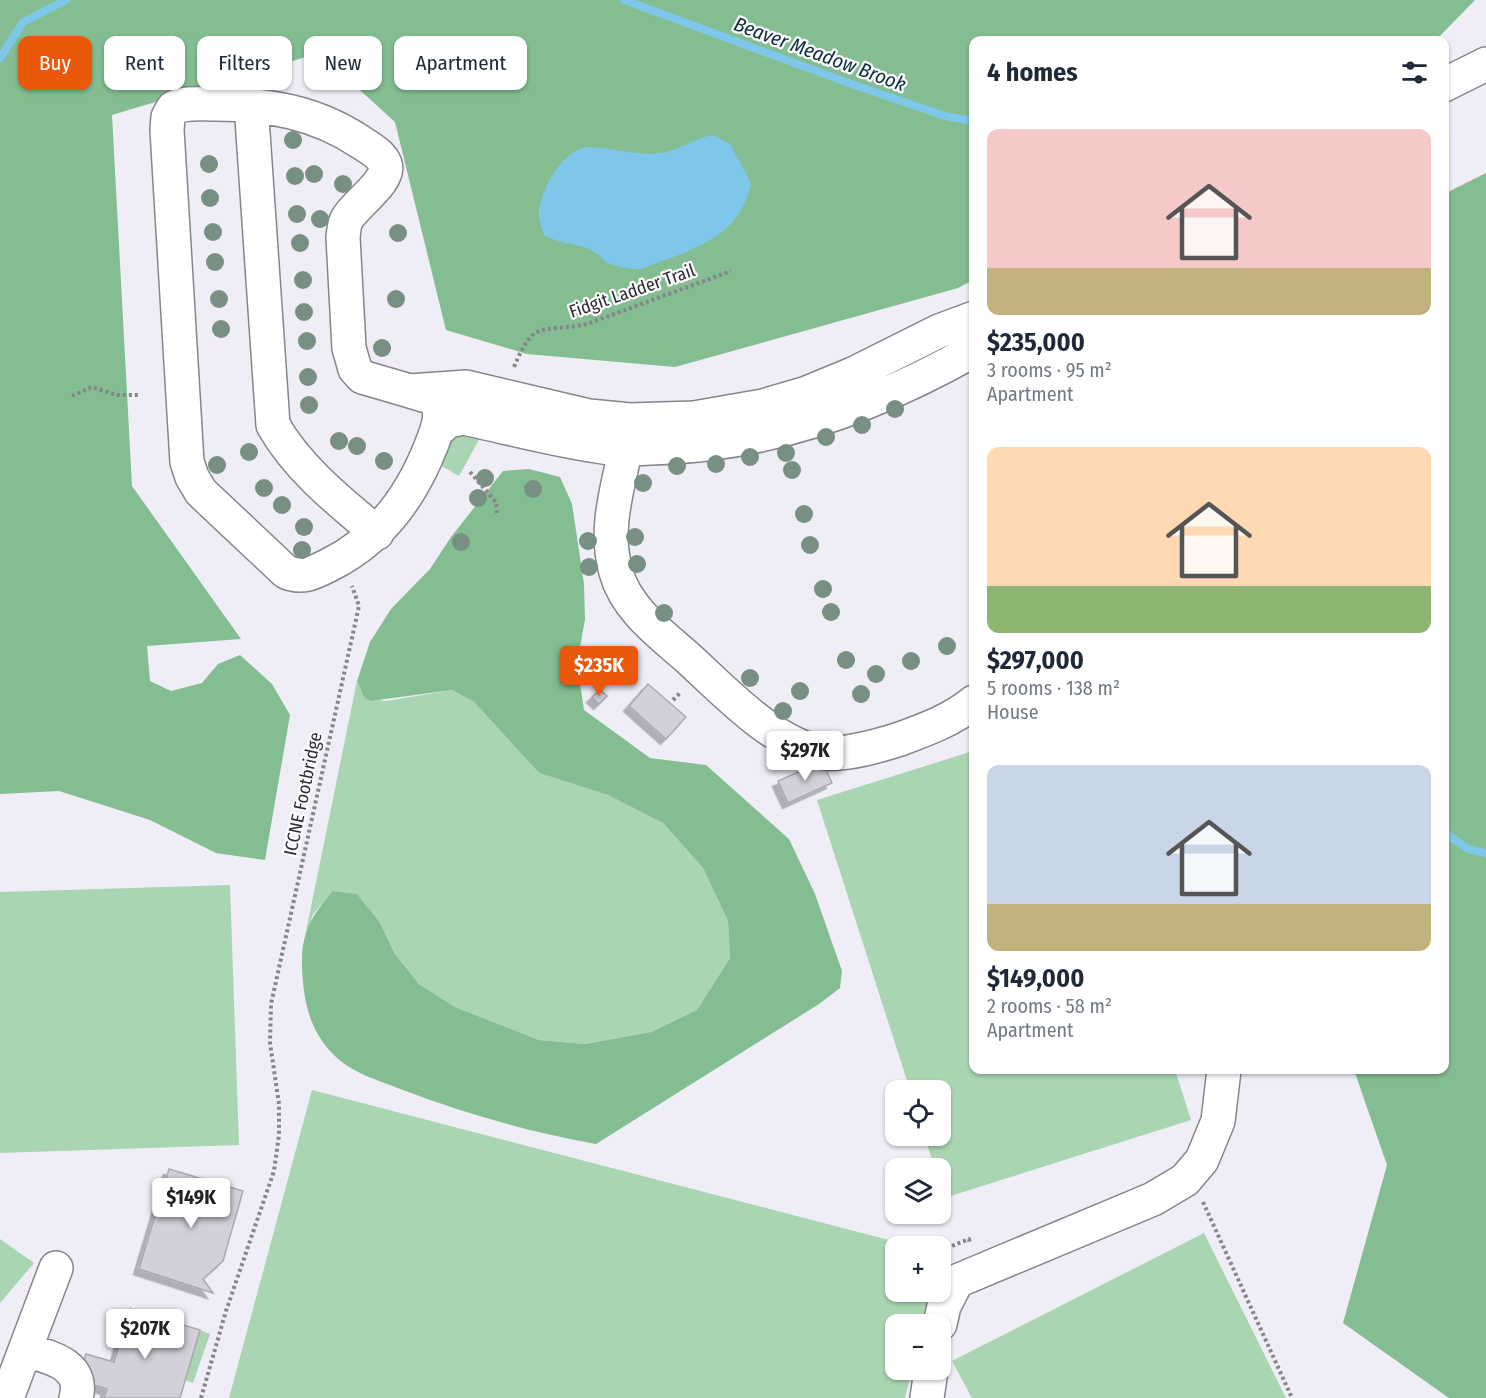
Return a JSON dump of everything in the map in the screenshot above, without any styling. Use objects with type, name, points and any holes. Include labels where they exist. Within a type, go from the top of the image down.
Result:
[{"type":"lane","points":[[1449,82],[1486,64]]},
{"type":"lane","points":[[1449,102],[1486,83]]},
{"type":"lane","points":[[184,104],[251,104],[304,114],[328,124],[370,148],[385,164],[383,178],[350,215],[345,225],[349,348],[355,369],[362,377],[410,391],[429,396],[437,402],[441,415],[438,430],[419,479],[377,534],[335,562],[305,576],[286,572],[201,492],[192,477],[187,462],[168,117],[173,108],[184,104]]},
{"type":"lane","points":[[251,104],[273,425],[286,448],[317,480],[377,534]]},
{"type":"lane","points":[[438,430],[448,421],[463,418],[571,441],[628,434],[788,399],[853,374],[939,331],[969,320]]},
{"type":"lane","points":[[410,391],[466,387],[562,411],[628,434],[698,447],[752,439],[805,426],[856,406],[969,352]]},
{"type":"lane","points":[[628,434],[615,489],[611,524],[613,561],[626,595],[663,636],[772,730],[798,746],[813,751],[840,752],[889,742],[928,729],[969,706]]},
{"type":"lane","points":[[942,1314],[957,1281],[1175,1188],[1191,1174],[1207,1149],[1218,1121],[1224,1074]]},
{"type":"lane","points":[[7,1398],[56,1268]]},
{"type":"lane","points":[[25,1350],[69,1366],[77,1382],[76,1398]]},
{"type":"lane","points":[[927,1398],[930,1380]]},
{"type":"path","name":"Fidgit Ladder Trail","points":[[510,376],[526,339],[542,329],[564,329],[587,324],[731,271]]},
{"type":"path","points":[[72,396],[92,387],[117,395],[139,395]]},
{"type":"path","points":[[470,471],[496,502],[497,513]]},
{"type":"path","name":"ICCNE Footbridge","points":[[201,1398],[226,1311],[274,1171],[279,1135],[279,1104],[270,1043],[271,1004],[355,625],[358,598],[335,562]]},
{"type":"path","points":[[1191,1174],[1292,1398]]},
{"type":"path","points":[[952,1246],[969,1239]]},
{"type":"green space","points":[[0,0],[1475,0],[1440,36],[969,36],[969,282],[958,288],[675,367],[527,354],[446,330],[395,122],[360,90],[382,90],[382,36],[304,36],[304,57],[292,61],[292,36],[197,36],[197,90],[112,115],[132,486],[241,639],[147,646],[150,681],[171,691],[202,683],[218,664],[240,655],[272,684],[290,715],[265,860],[216,853],[150,820],[59,791],[0,794]]},
{"type":"green space","points":[[1486,173],[1486,1398],[1449,1398],[1343,1323],[1387,1165],[1355,1074],[1449,1074],[1449,192]]},
{"type":"green space","points":[[450,431],[481,436],[459,476],[440,465]]},
{"type":"green space","points":[[529,469],[560,477],[572,504],[584,584],[585,619],[577,664],[584,710],[650,758],[706,765],[789,839],[815,894],[842,971],[840,988],[819,1004],[596,1144],[523,1128],[450,1107],[356,1071],[331,1052],[319,1037],[308,1011],[303,982],[302,955],[306,932],[316,912],[333,891],[357,894],[379,921],[395,954],[419,984],[455,1007],[539,1040],[585,1044],[651,1032],[697,1010],[730,958],[728,921],[703,868],[663,823],[608,795],[539,773],[474,702],[452,690],[370,701],[364,697],[357,681],[370,642],[391,609],[430,569],[451,537],[503,471]]},
{"type":"green space","points":[[357,681],[364,697],[386,701],[452,690],[474,702],[539,773],[608,795],[663,823],[703,868],[728,921],[730,958],[697,1010],[651,1032],[585,1044],[539,1040],[455,1007],[419,984],[395,954],[379,921],[357,894],[333,891],[313,914],[301,956]]},
{"type":"green space","points":[[969,752],[969,1074],[1176,1074],[1191,1120],[951,1196],[951,1158],[932,1158],[927,1146],[951,1146],[951,1080],[907,1080],[817,800]]},
{"type":"green space","points":[[230,885],[239,1145],[0,1153],[0,892]]},
{"type":"green space","points":[[312,1090],[885,1239],[885,1302],[930,1302],[926,1314],[885,1314],[885,1380],[910,1380],[905,1398],[229,1398]]},
{"type":"green space","points":[[1204,1233],[1286,1398],[972,1398],[952,1361]]},
{"type":"green space","points":[[0,1239],[34,1263],[0,1303]]},
{"type":"green space","points":[[200,1330],[210,1334],[193,1383],[185,1380]]},
{"type":"water","points":[[713,135],[730,144],[751,183],[740,212],[731,224],[708,242],[680,255],[634,269],[606,263],[591,250],[544,235],[539,215],[544,192],[555,171],[571,154],[590,147],[660,153]]},
{"type":"building","points":[[648,684],[686,717],[666,739],[629,706]]},
{"type":"building","points":[[600,690],[607,696],[599,704],[592,697]]},
{"type":"building","points":[[822,761],[832,783],[788,803],[778,781]]},
{"type":"building","points":[[169,1169],[243,1191],[223,1261],[203,1279],[213,1293],[139,1269]]},
{"type":"building","points":[[130,1309],[200,1330],[180,1398],[104,1398],[107,1389],[78,1380],[86,1354],[114,1362]]},
{"type":"waterway","name":"Beaver Meadow Brook","points":[[0,58],[23,22],[66,0]]},
{"type":"waterway","name":"Beaver Meadow Brook","points":[[624,0],[857,86],[945,116],[969,120]]},
{"type":"waterway","name":"Beaver Meadow Brook","points":[[1449,836],[1468,849],[1486,853]]}]
